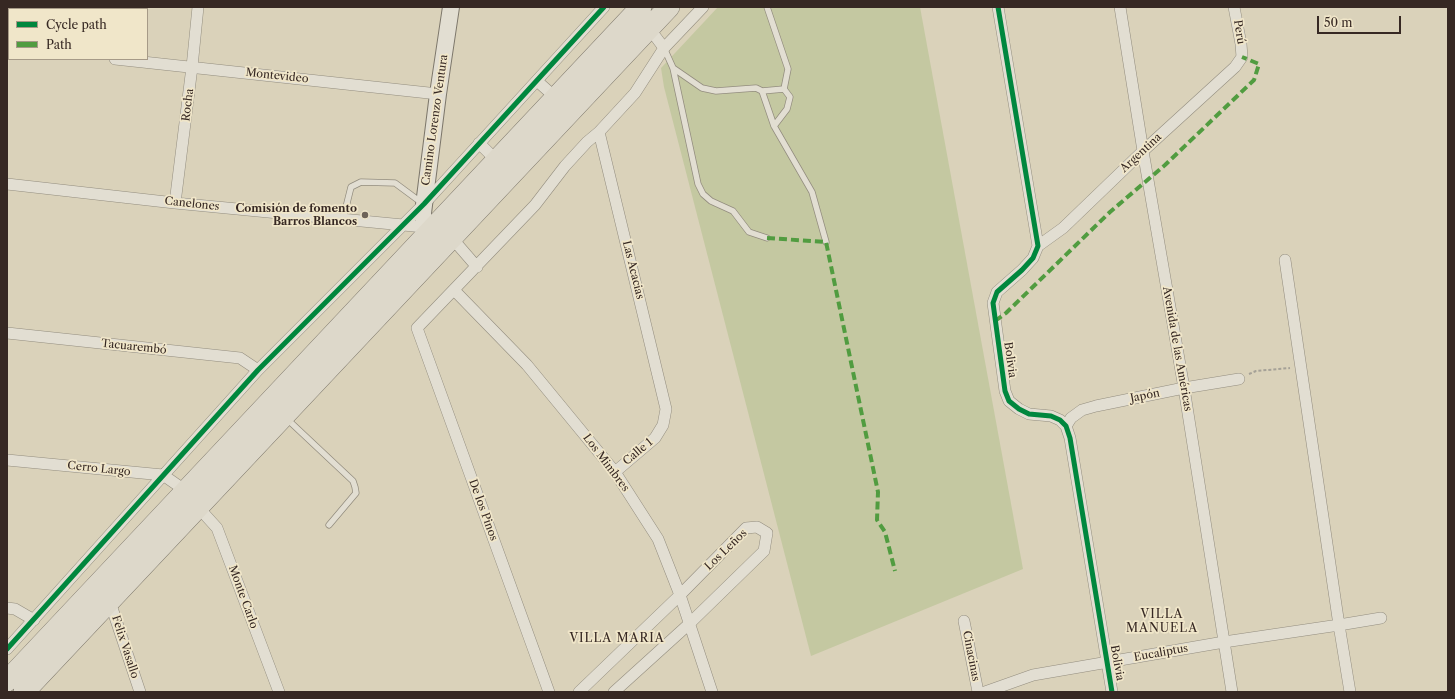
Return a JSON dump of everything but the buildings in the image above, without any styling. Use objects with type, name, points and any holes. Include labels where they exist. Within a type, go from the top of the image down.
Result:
[{"type":"highway","points":[[24,692],[284,416],[435,238],[496,160],[641,7]]},
{"type":"highway","points":[[7,681],[186,491],[435,238],[669,7]]},
{"type":"street","name":"Rocha","points":[[175,203],[198,7]]},
{"type":"street","name":"Camino Lorenzo Ventura","points":[[435,238],[423,213],[451,7]]},
{"type":"street","points":[[7,649],[258,370],[424,204],[604,7]]},
{"type":"street","points":[[454,290],[535,205],[565,166],[587,142],[599,132],[635,93],[664,48],[702,7]]},
{"type":"street","points":[[998,7],[1038,246]]},
{"type":"street","name":"Avenida de las Américas","points":[[1120,7],[1184,388],[1232,692]]},
{"type":"street","name":"Perú","points":[[1234,7],[1242,57]]},
{"type":"street","points":[[649,28],[664,48]]},
{"type":"street","name":"Argentina","points":[[1038,246],[1062,228],[1234,67],[1242,57]]},
{"type":"street","name":"Montevideo","points":[[125,60],[438,94]]},
{"type":"street","points":[[537,81],[555,97]]},
{"type":"street","name":"Las Acacias","points":[[599,132],[666,409]]},
{"type":"street","points":[[479,143],[496,160]]},
{"type":"street","name":"Canelones","points":[[7,184],[175,203],[403,225],[435,238]]},
{"type":"street","points":[[435,238],[477,267]]},
{"type":"street","name":"Bolivia","points":[[1038,246],[1033,258],[997,292],[993,303],[1005,391],[1009,401],[1019,409],[1029,414],[1051,416],[1060,420],[1066,426],[1070,438],[1112,692]]},
{"type":"street","points":[[1285,260],[1350,692]]},
{"type":"street","name":"De los Pinos","points":[[454,290],[417,328],[549,692]]},
{"type":"street","name":"Los Mimbres","points":[[454,290],[527,365],[615,472],[658,539],[680,595],[712,692]]},
{"type":"street","name":"Tacuarembó","points":[[7,333],[240,358],[258,370]]},
{"type":"street","name":"Japón","points":[[1066,426],[1070,418],[1082,410],[1096,406],[1184,388],[1239,379]]},
{"type":"street","name":"Calle 1","points":[[615,472],[655,438],[663,425],[666,409]]},
{"type":"street","name":"Cerro Largo","points":[[7,460],[163,476],[186,491]]},
{"type":"street","name":"Monte Carlo","points":[[198,507],[217,528],[278,692]]},
{"type":"street","name":"Los Leños","points":[[579,692],[680,595],[746,528],[757,527],[767,533],[764,552],[689,624],[614,692]]},
{"type":"street","name":"Felix Vasallo","points":[[110,602],[140,692]]},
{"type":"street","points":[[7,608],[15,609],[34,620]]},
{"type":"street","name":"Eucaliptus","points":[[985,692],[1033,675],[1224,642],[1381,618]]},
{"type":"street","name":"Cinacinas","points":[[964,621],[978,692]]},
{"type":"lane","points":[[767,7],[788,69],[784,89],[790,97],[787,110],[774,126]]},
{"type":"lane","points":[[664,48],[673,68],[698,184],[703,194],[711,201],[733,211],[749,232],[767,238]]},
{"type":"lane","points":[[673,68],[702,88],[716,91],[756,88],[762,91],[784,89]]},
{"type":"lane","points":[[762,91],[774,126],[812,192],[826,242]]},
{"type":"lane","points":[[344,219],[351,187],[361,182],[395,182],[424,204]]},
{"type":"lane","points":[[284,416],[353,481],[356,487],[356,493],[329,525]]},
{"type":"path","points":[[1239,379],[1256,371],[1301,366]]},
{"type":"green space","points":[[718,7],[920,7],[1023,569],[811,656],[664,87],[661,68]]},
{"type":"marked path","points":[[995,321],[1006,313],[1110,212],[1165,165],[1254,80],[1259,64],[1242,57]]},
{"type":"marked path","points":[[767,238],[826,242],[878,492],[877,520],[885,532],[895,571]]},
{"type":"cycle path","points":[[7,649],[258,370],[424,204],[604,7]]},
{"type":"cycle path","points":[[998,7],[1038,246],[1033,258],[997,292],[993,303],[1005,391],[1009,401],[1019,409],[1029,414],[1051,416],[1060,420],[1066,426],[1070,438],[1112,692]]},
{"type":"place","name":"Comisión de fomento Barros Blancos","points":[[365,215]]},
{"type":"district","name":"VILLA MANUELA","points":[[1162,622]]},
{"type":"district","name":"VILLA MARIA","points":[[617,639]]}]
